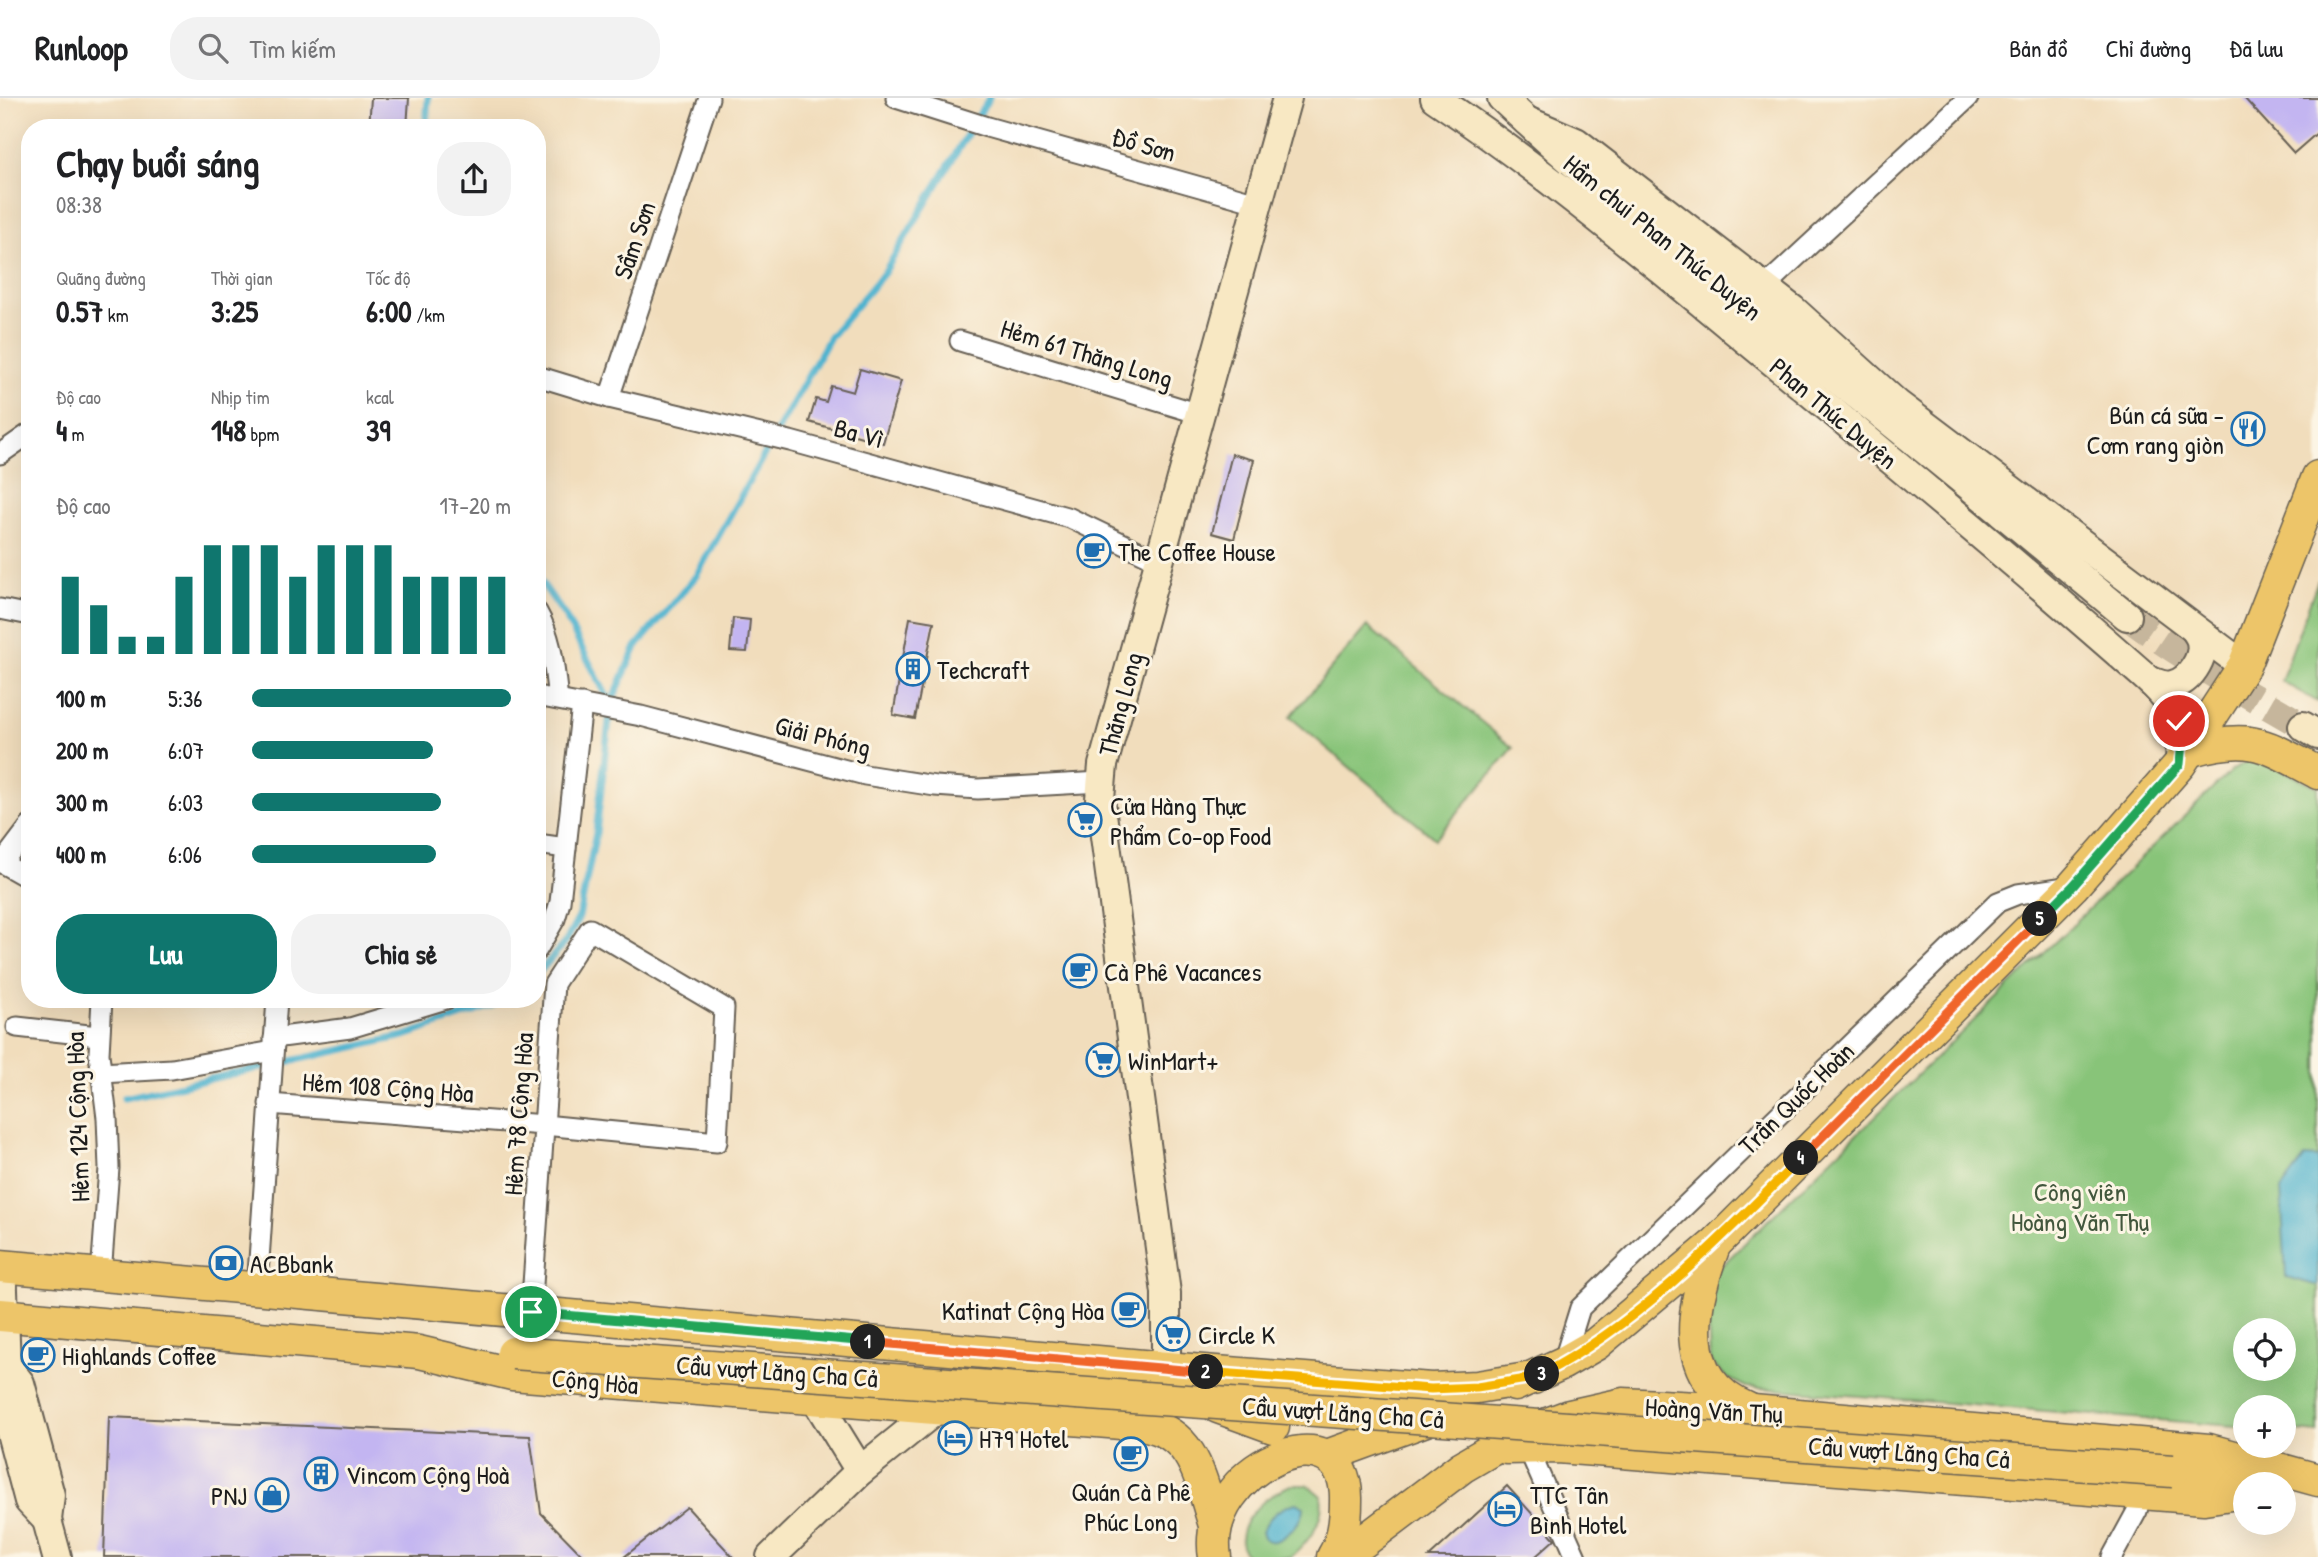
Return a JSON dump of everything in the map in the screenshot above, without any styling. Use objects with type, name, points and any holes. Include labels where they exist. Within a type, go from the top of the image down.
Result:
[{"type":"main road","name":"Thăng Long","points":[[1166,1368],[1166,1293],[1102,812],[1101,782],[1103,765],[1287,98]]},
{"type":"main road","name":"Phan Thúc Duyện","points":[[1435,98],[1490,134],[1704,305],[2150,681],[2169,699],[2176,710],[2186,757]]},
{"type":"main road","name":"Phan Thúc Duyện","points":[[1502,98],[1527,121],[1576,142],[1793,310],[1898,404],[2245,666]]},
{"type":"main road","name":"Hầm chui Phan Thúc Duyện","points":[[1527,121],[1573,165],[1676,250],[1887,418],[2127,616]]},
{"type":"main road","name":"Trần Quốc Hoàn","points":[[1327,1456],[1533,1378],[1563,1363],[1596,1344],[1627,1320],[1715,1244],[2073,886],[2186,757],[2245,666],[2318,477]]},
{"type":"main road","points":[[2150,681],[2175,685],[2195,668],[2201,641],[2196,631]]},
{"type":"main road","points":[[2186,757],[2220,742],[2240,741],[2265,745],[2318,773]]},
{"type":"main road","points":[[1715,1244],[1698,1296],[1695,1316],[1702,1367],[1718,1392],[1753,1411]]},
{"type":"main road","points":[[57,1557],[47,1520],[50,1495],[20,1383],[2,1380],[1,1266],[1230,1374],[1431,1389],[1466,1388],[1533,1378]]},
{"type":"main road","name":"Cộng Hòa","points":[[2,1315],[418,1352],[512,1374],[1146,1425],[1177,1437],[1187,1450],[1215,1525]]},
{"type":"main road","name":"Cầu vượt Lăng Cha Cả","points":[[418,1352],[513,1353],[2318,1481]]},
{"type":"main road","points":[[1093,1361],[1273,1427]]},
{"type":"main road","points":[[1230,1374],[1291,1452]]},
{"type":"main road","points":[[815,1398],[860,1471]]},
{"type":"main road","name":"Hoàng Văn Thụ","points":[[1343,1557],[1462,1467],[1491,1450],[1529,1431],[1569,1416],[1613,1406],[1753,1411],[2209,1450],[2318,1481]]},
{"type":"main road","points":[[771,1557],[860,1471],[938,1408]]},
{"type":"main road","name":"Hoàng Văn Thụ","points":[[1491,1450],[1527,1446],[2204,1498],[2233,1494]]},
{"type":"main road","points":[[1215,1557],[1215,1525],[1240,1483],[1273,1458],[1291,1452],[1310,1452],[1327,1456],[1339,1469],[1346,1492],[1346,1523],[1340,1546],[1333,1557]]},
{"type":"main road","points":[[2296,1485],[2318,1481]]},
{"type":"street","name":"Sầm Sơn","points":[[608,398],[709,98]]},
{"type":"street","name":"Đồ Sơn","points":[[896,98],[987,127],[1257,203]]},
{"type":"street","points":[[1763,288],[1968,98]]},
{"type":"street","name":"Hẻm 61 Thăng Long","points":[[960,341],[1200,414]]},
{"type":"street","name":"Ba Vì","points":[[546,379],[608,398],[790,441],[1070,518],[1159,561]]},
{"type":"street","points":[[0,454],[21,439]]},
{"type":"street","points":[[0,609],[21,613]]},
{"type":"street","points":[[546,629],[552,647],[558,699]]},
{"type":"street","name":"Giải Phóng","points":[[546,697],[641,716],[865,775],[935,786],[978,789],[1101,782]]},
{"type":"street","points":[[546,935],[560,902],[585,704]]},
{"type":"street","points":[[21,837],[1,863],[21,873]]},
{"type":"street","points":[[546,845],[566,848]]},
{"type":"street","name":"Trần Quốc Hoàn","points":[[1563,1363],[1580,1308],[1998,902],[2018,894],[2073,886]]},
{"type":"street","name":"Hẻm 108 Cộng Hòa","points":[[269,1104],[544,1125],[717,1142],[724,1008],[590,929]]},
{"type":"street","name":"Hẻm 78 Cộng Hòa","points":[[531,1312],[554,984],[590,929]]},
{"type":"street","name":"Hẻm 124 Cộng Hòa","points":[[101,1008],[98,1036],[109,1142],[102,1275]]},
{"type":"street","name":"Hẻm 108 Cộng Hòa","points":[[257,1289],[276,1008]]},
{"type":"street","points":[[101,1073],[172,1069],[350,1028],[416,1008]]},
{"type":"street","points":[[17,1027],[98,1036]]},
{"type":"street","points":[[1527,1446],[1576,1557]]},
{"type":"street","points":[[2112,1557],[2137,1511],[2142,1493]]},
{"type":"green space","points":[[2318,580],[2318,702],[2281,681]]},
{"type":"green space","points":[[1367,626],[1513,748],[1435,839],[1290,717]]},
{"type":"green space","name":"Công viên Hoàng Văn Thụ","points":[[2261,760],[2318,787],[2318,1433],[2296,1431],[2296,1395],[2233,1395],[2233,1426],[1746,1387],[1727,1378],[1710,1362],[1707,1291],[1717,1270],[2233,769],[2248,761]]},
{"type":"green space","points":[[1292,1485],[1308,1485],[1321,1496],[1321,1514],[1314,1530],[1304,1545],[1291,1557],[1247,1557],[1242,1546],[1245,1524],[1261,1504]]},
{"type":"water","points":[[2305,1157],[2318,1158],[2318,1286],[2286,1277],[2281,1190]]},
{"type":"water","points":[[1296,1503],[1304,1507],[1292,1530],[1277,1540],[1265,1539],[1262,1532],[1271,1517]]},
{"type":"building","points":[[371,98],[409,98],[408,119],[370,119]]},
{"type":"building","points":[[2244,98],[2318,98],[2318,132],[2294,153]]},
{"type":"building","points":[[860,369],[901,381],[883,443],[809,422],[816,399],[826,402],[831,386],[853,392]]},
{"type":"building","points":[[1232,454],[1254,460],[1234,539],[1212,533]]},
{"type":"building","points":[[733,618],[750,620],[747,652],[730,651]]},
{"type":"building","name":"Techcraft","points":[[910,618],[934,622],[915,719],[893,715]]},
{"type":"building","name":"Vincom Cộng Hoà","points":[[109,1417],[530,1436],[541,1513],[584,1557],[104,1557]]},
{"type":"building","name":"TTC Tân Bình Hotel","points":[[1507,1486],[1555,1539],[1535,1557],[1429,1557]]},
{"type":"building","points":[[687,1507],[733,1557],[624,1557]]},
{"type":"waterway","points":[[427,119],[428,98]]},
{"type":"waterway","points":[[546,964],[566,941],[579,917],[596,833],[611,704],[636,647],[696,576],[830,337],[884,273],[989,98]]},
{"type":"waterway","points":[[546,589],[565,616],[611,704]]},
{"type":"waterway","points":[[124,1098],[404,1036],[486,1008]]},
{"type":"tunnel","points":[[2127,616],[2191,660],[2303,726]]},
{"type":"place","name":"Bún cá sữa - Cơm rang giòn","points":[[2248,429]]},
{"type":"place","name":"The Coffee House","points":[[1094,551]]},
{"type":"place","name":"Techcraft","points":[[913,669]]},
{"type":"place","name":"Cửa Hàng Thực Phẩm Co-op Food","points":[[1085,820]]},
{"type":"place","name":"Cà Phê Vacances","points":[[1080,971]]},
{"type":"place","name":"WinMart+","points":[[1103,1060]]},
{"type":"place","name":"ACBbank","points":[[226,1263]]},
{"type":"place","name":"Katinat Cộng Hòa","points":[[1129,1310]]},
{"type":"place","name":"Circle K","points":[[1173,1334]]},
{"type":"place","name":"Highlands Coffee","points":[[38,1355]]},
{"type":"place","name":"H79 Hotel","points":[[955,1438]]},
{"type":"place","name":"Quán Cà Phê Phúc Long","points":[[1131,1454]]},
{"type":"place","name":"Vincom Cộng Hoà","points":[[321,1474]]},
{"type":"place","name":"PNJ","points":[[272,1495]]},
{"type":"place","name":"TTC Tân Bình Hotel","points":[[1505,1509]]},
{"type":"route","points":[[531,1312],[1431,1389],[1477,1387],[1533,1378],[1596,1344],[1715,1244],[2073,886],[2180,764],[2182,742],[2179,721]]}]
